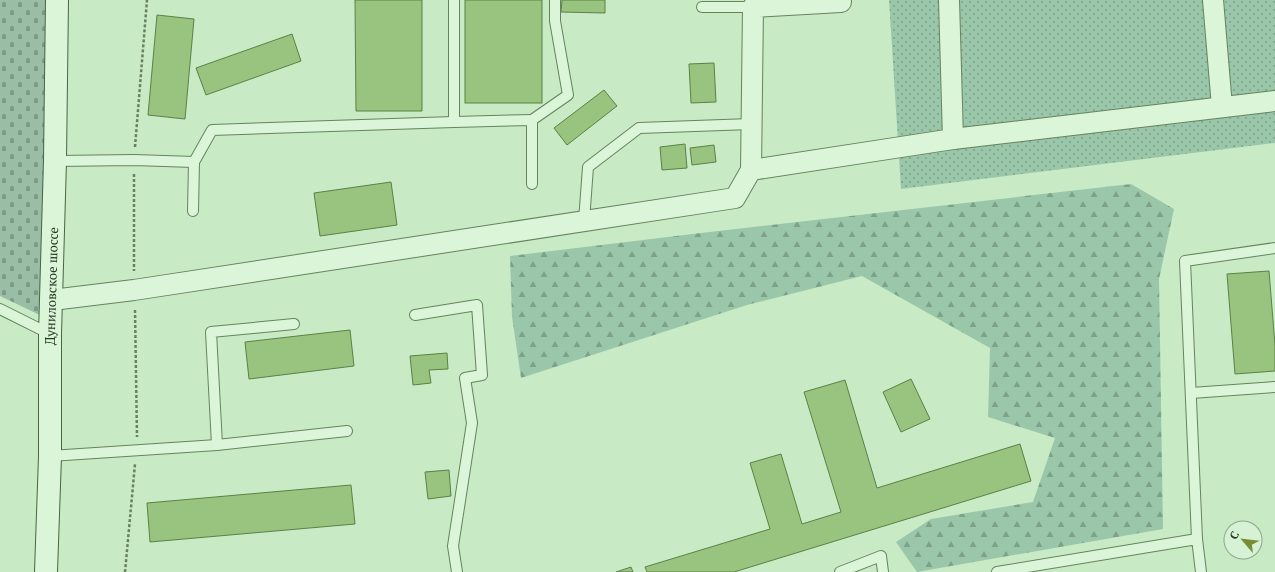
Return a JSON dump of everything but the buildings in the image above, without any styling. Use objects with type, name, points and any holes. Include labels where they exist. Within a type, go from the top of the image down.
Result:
[{"type":"street","name":"Дуниловское шоссе","points":[[46,572],[50,456],[50,334],[55,161],[57,0]]},
{"type":"street","points":[[949,0],[953,139]]},
{"type":"street","points":[[1213,0],[1222,107]]},
{"type":"street","points":[[52,300],[134,290],[735,198],[751,170],[753,7],[841,2]]},
{"type":"street","points":[[751,170],[953,139],[1275,101]]},
{"type":"lane","points":[[454,0],[454,122]]},
{"type":"lane","points":[[193,211],[194,162],[212,130],[532,120],[568,95],[555,21],[555,0]]},
{"type":"lane","points":[[702,7],[753,7]]},
{"type":"lane","points":[[532,120],[532,184]]},
{"type":"lane","points":[[584,221],[588,167],[639,128],[751,124]]},
{"type":"lane","points":[[55,161],[134,160],[194,162]]},
{"type":"lane","points":[[1201,572],[1197,539],[1185,261],[1275,248]]},
{"type":"lane","points":[[415,315],[477,305],[482,376],[465,378],[472,423],[453,546],[457,572]]},
{"type":"lane","points":[[0,309],[50,334]]},
{"type":"lane","points":[[217,445],[211,332],[294,324]]},
{"type":"lane","points":[[1191,393],[1275,387]]},
{"type":"lane","points":[[50,456],[217,445],[347,431]]},
{"type":"lane","points":[[997,572],[1197,539]]},
{"type":"lane","points":[[840,572],[881,556],[883,572]]},
{"type":"green space","points":[[0,0],[46,0],[42,316],[0,296]]},
{"type":"green space","points":[[889,0],[1275,0],[1275,143],[901,189]]},
{"type":"green space","points":[[1131,184],[1174,209],[1159,279],[1163,529],[917,572],[896,542],[931,519],[1033,502],[1055,438],[988,417],[990,348],[862,276],[747,305],[521,378],[512,317],[510,256]]}]
